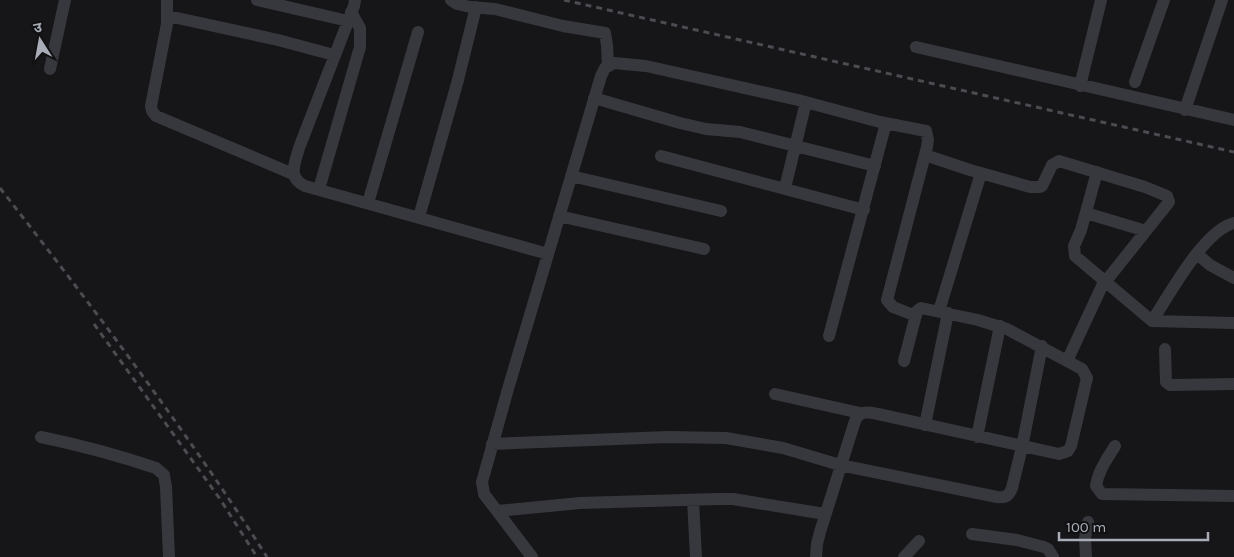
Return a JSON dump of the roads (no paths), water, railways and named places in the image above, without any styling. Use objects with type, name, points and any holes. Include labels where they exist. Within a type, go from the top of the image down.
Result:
[{"type":"street","points":[[50,68],[65,0]]},
{"type":"street","points":[[167,0],[168,16],[151,106],[156,116],[293,174],[299,183],[548,254]]},
{"type":"street","points":[[257,0],[353,7]]},
{"type":"street","points":[[451,0],[462,5],[495,9],[563,26],[605,33],[608,66]]},
{"type":"street","points":[[1080,86],[1101,0]]},
{"type":"street","points":[[1135,82],[1164,0]]},
{"type":"street","points":[[1185,110],[1222,0]]},
{"type":"street","points":[[293,174],[298,148],[353,7]]},
{"type":"street","points":[[319,190],[360,47],[360,28],[353,7]]},
{"type":"street","points":[[419,217],[458,80],[476,7]]},
{"type":"street","points":[[168,16],[278,40],[334,56]]},
{"type":"street","points":[[368,203],[418,32]]},
{"type":"street","points":[[916,48],[1234,120]]},
{"type":"street","points":[[532,557],[482,489],[482,482],[594,98],[601,76],[608,66],[620,62],[646,66],[926,131],[928,140],[926,154],[886,300],[893,307],[916,316]]},
{"type":"street","points":[[594,98],[692,126],[740,132],[875,166]]},
{"type":"street","points":[[785,188],[806,102]]},
{"type":"street","points":[[830,336],[886,123]]},
{"type":"street","points":[[926,154],[1030,188],[1042,186],[1052,165],[1059,161],[1145,186],[1167,196],[1169,202],[1106,281],[1067,360]]},
{"type":"street","points":[[660,156],[864,210]]},
{"type":"street","points":[[1097,172],[1086,214],[1074,246],[1075,256],[1152,320],[1234,323]]},
{"type":"street","points":[[925,425],[944,312],[981,173]]},
{"type":"street","points":[[571,176],[721,211]]},
{"type":"street","points":[[1086,214],[1146,231]]},
{"type":"street","points":[[559,216],[704,249]]},
{"type":"street","points":[[1152,320],[1196,254],[1215,232],[1234,222]]},
{"type":"street","points":[[1196,254],[1210,265],[1234,278]]},
{"type":"street","points":[[775,394],[860,413],[878,414],[1059,454],[1068,451],[1071,446],[1087,378],[1082,369],[1042,346],[1000,326],[921,308],[917,311],[904,361]]},
{"type":"street","points":[[977,437],[1000,326]]},
{"type":"street","points":[[492,444],[668,437],[726,438],[783,448],[840,465],[1002,498],[1009,495],[1012,488],[1042,346]]},
{"type":"street","points":[[1165,349],[1165,377],[1166,382],[1170,385],[1234,384]]},
{"type":"street","points":[[820,556],[817,544],[825,514],[855,420],[860,413]]},
{"type":"street","points":[[41,437],[107,452],[160,471],[164,475],[166,487],[169,557]]},
{"type":"street","points":[[1115,446],[1097,480],[1096,486],[1102,494],[1234,496]]},
{"type":"street","points":[[497,511],[580,503],[733,499],[825,514]]},
{"type":"street","points":[[693,500],[696,557]]},
{"type":"street","points":[[1086,557],[1088,522]]},
{"type":"street","points":[[972,534],[1017,540],[1044,547],[1048,549],[1053,557]]},
{"type":"street","points":[[904,557],[919,541]]},
{"type":"railway","points":[[564,0],[1234,152]]},
{"type":"railway","points":[[0,188],[138,369],[204,462],[267,557]]},
{"type":"railway","points":[[94,324],[220,499],[257,557]]}]
